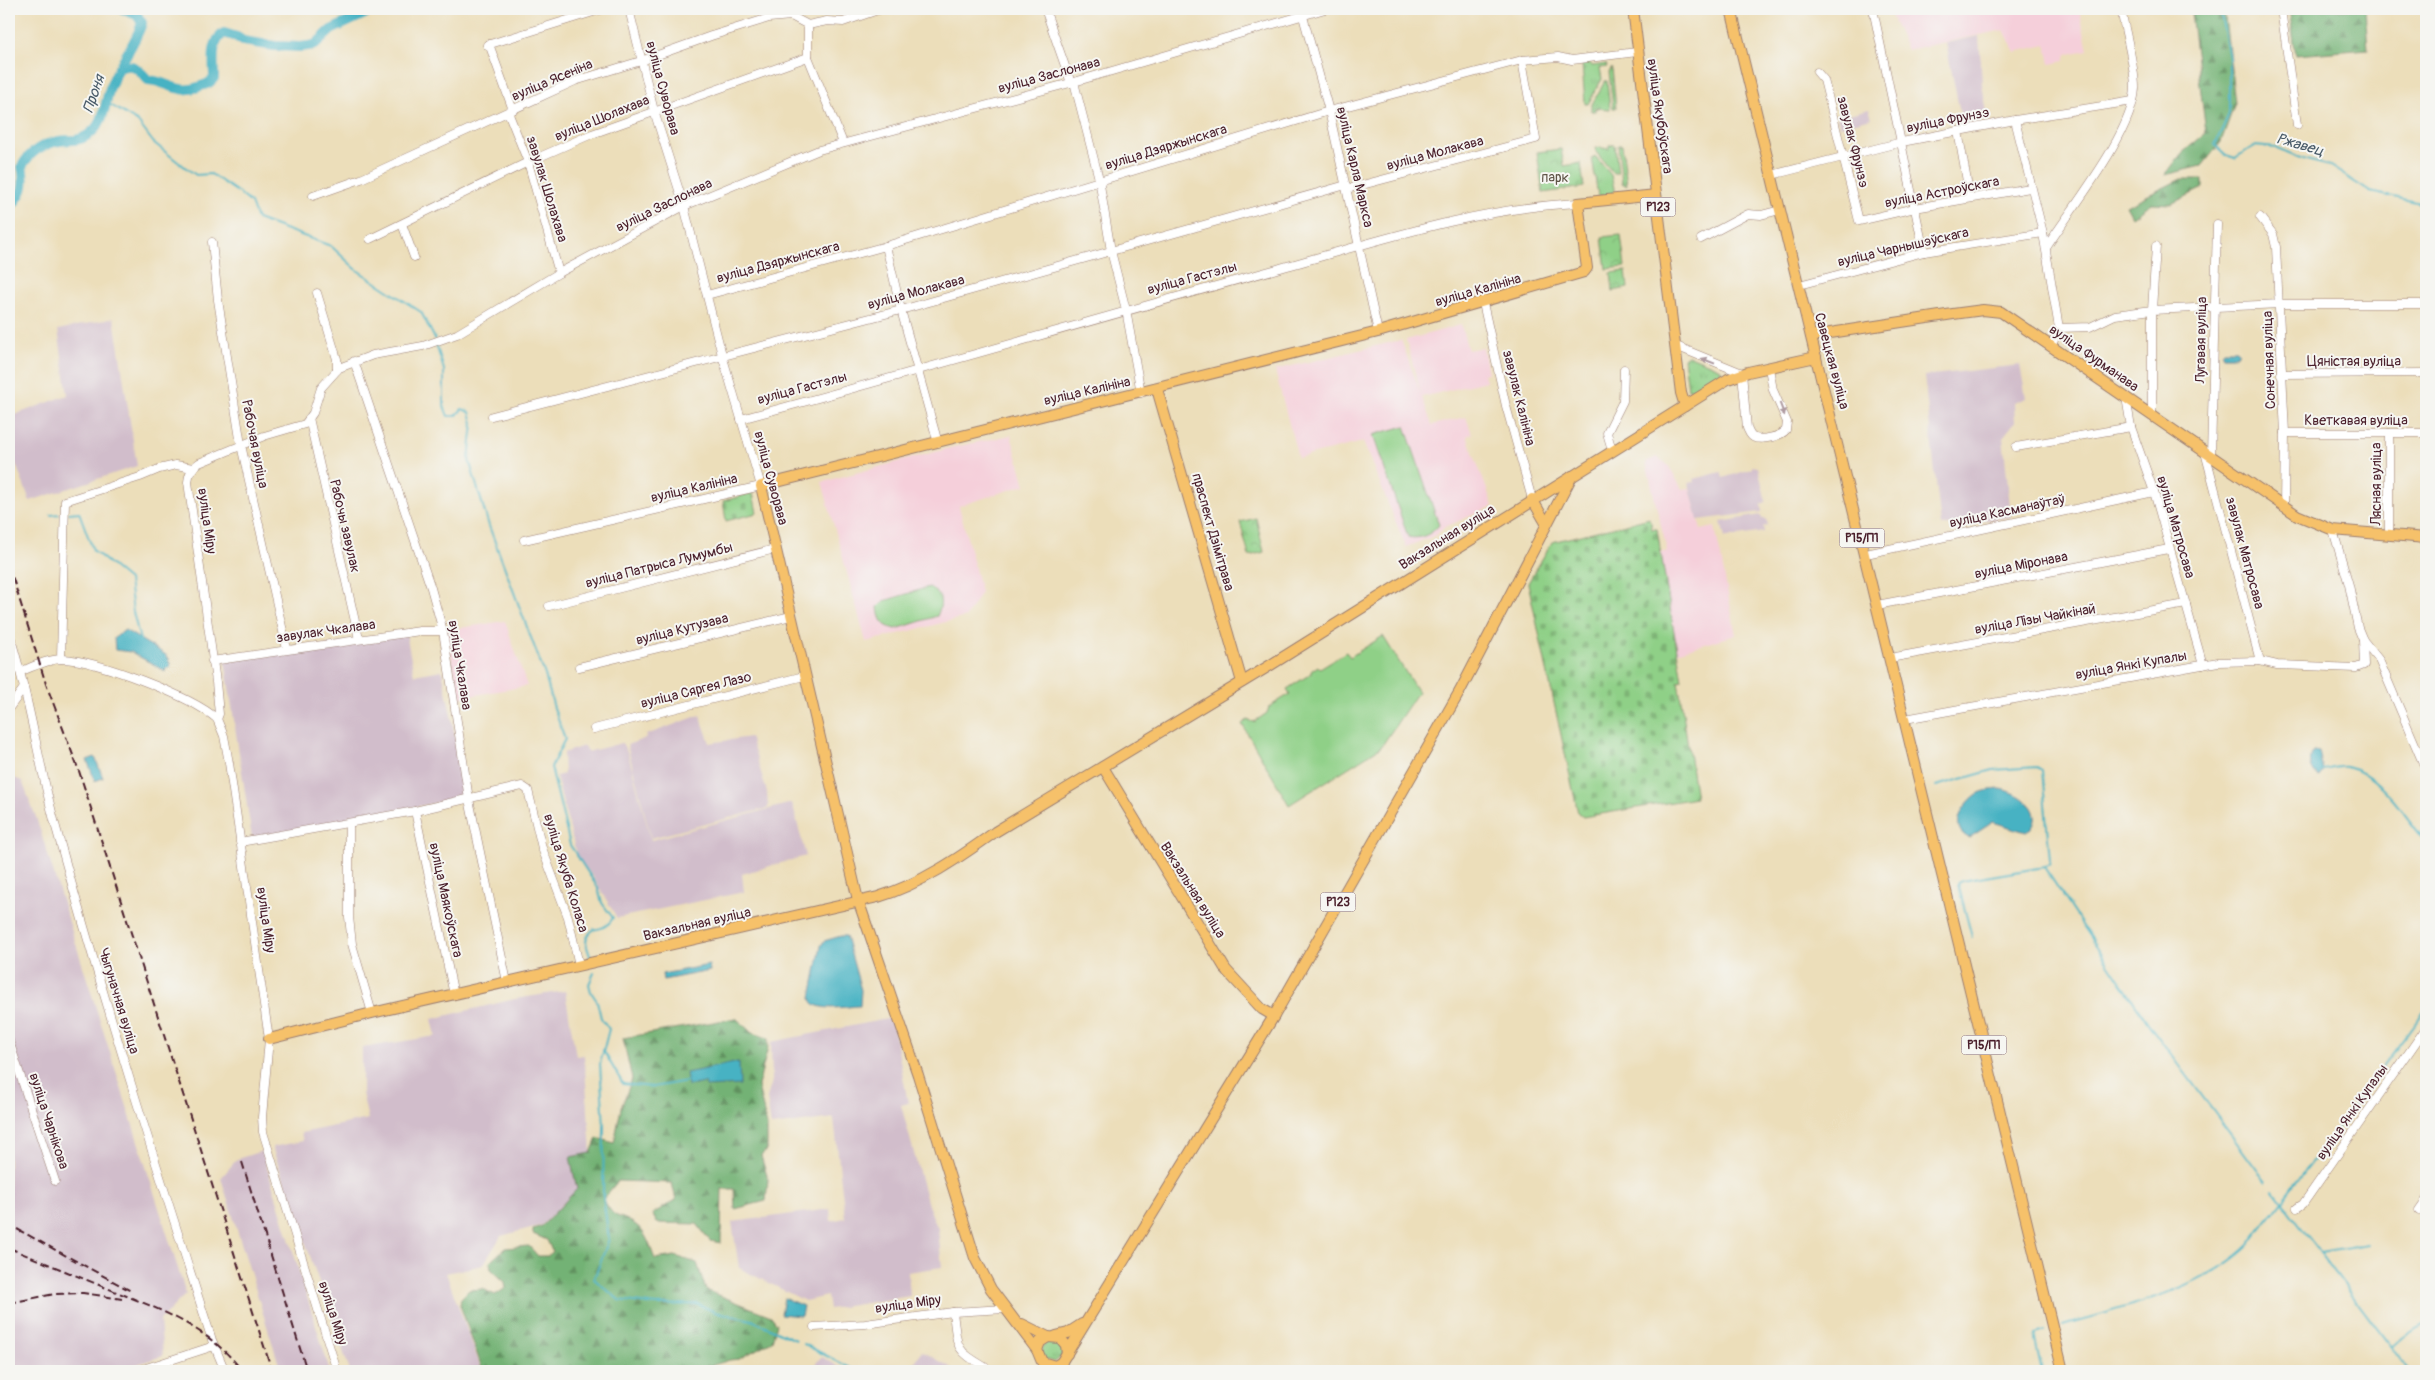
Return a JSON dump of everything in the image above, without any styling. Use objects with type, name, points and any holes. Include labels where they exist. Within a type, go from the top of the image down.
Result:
[{"type":"main road","name":"вуліца Якубоўскага","points":[[1633,9],[1681,393],[1685,406]]},
{"type":"main road","name":"Савецкая вуліца","points":[[1731,9],[1866,554],[1905,720]]},
{"type":"main road","name":"вуліца Гастэлы","points":[[1578,203],[1656,195]]},
{"type":"main road","name":"вуліца Калініна","points":[[760,486],[1141,393],[1378,332],[1483,303],[1584,272],[1587,268],[1578,203]]},
{"type":"main road","name":"вуліца Фурманава","points":[[1811,336],[1983,310],[2001,312],[2152,414],[2284,508],[2333,530],[2426,538]]},
{"type":"main road","name":"Вакзальная вуліца","points":[[269,1040],[372,1013],[890,893],[932,874],[1728,378],[1816,357]]},
{"type":"main road","name":"праспект Дзімітрава","points":[[1157,389],[1242,682]]},
{"type":"main road","name":"Р123","points":[[1056,1371],[1274,1016],[1460,691],[1495,626],[1546,523],[1573,475]]},
{"type":"main road","name":"вуліца Суворава","points":[[760,486],[858,900],[918,1075],[975,1258],[991,1289],[1015,1319]]},
{"type":"main road","points":[[1532,500],[1546,523]]},
{"type":"main road","name":"Р15/П1","points":[[1905,720],[2063,1371]]},
{"type":"main road","name":"Вакзальная вуліца","points":[[1103,767],[1226,970],[1262,1009],[1274,1016]]},
{"type":"main road","points":[[1015,1319],[1037,1333],[1052,1337],[1066,1345],[1064,1358],[1050,1366],[1038,1354],[1015,1319]]},
{"type":"main road","points":[[1041,1371],[1038,1354],[1040,1342],[1068,1333],[1087,1320]]},
{"type":"street","name":"завулак Шолахава","points":[[559,273],[528,162],[488,45],[603,9]]},
{"type":"street","name":"вуліца Суворава","points":[[628,9],[654,111],[684,206],[722,355],[760,486]]},
{"type":"street","points":[[843,143],[808,56],[808,26],[827,21],[843,22],[881,9]]},
{"type":"street","points":[[1045,9],[1072,82],[1099,180],[1141,393]]},
{"type":"street","name":"вуліца Заслонава","points":[[309,418],[321,388],[337,370],[354,361],[457,334],[559,273],[684,206],[819,150],[1072,82],[1302,11],[1325,9]]},
{"type":"street","points":[[1873,9],[1924,252]]},
{"type":"street","points":[[2046,248],[2123,130],[2135,84],[2121,9]]},
{"type":"street","points":[[2281,9],[2297,124]]},
{"type":"street","name":"вуліца Карла Маркса","points":[[1302,11],[1329,111],[1378,332]]},
{"type":"street","name":"вуліца Ясеніна","points":[[313,196],[347,185],[575,81],[769,18],[791,16],[808,26]]},
{"type":"street","name":"вуліца Дзяржынскага","points":[[707,295],[886,246],[1329,111],[1522,60],[1558,58],[1572,60],[1637,52]]},
{"type":"street","name":"вуліца Шолахава","points":[[370,239],[528,162],[592,134],[808,56]]},
{"type":"street","name":"вуліца Молакава","points":[[492,416],[901,310],[1112,250],[1346,187],[1536,139],[1522,60]]},
{"type":"street","name":"завулак Фрунзэ","points":[[1817,72],[1824,80],[1859,222]]},
{"type":"street","name":"вуліца Фрунзэ","points":[[1772,175],[1902,142],[2015,120],[2132,101]]},
{"type":"street","points":[[2015,120],[2030,188],[2043,233],[2060,328],[2052,345]]},
{"type":"street","points":[[1958,131],[1970,198]]},
{"type":"street","name":"вуліца Астроўскага","points":[[1859,222],[1915,208],[2030,188]]},
{"type":"street","name":"вуліца Гастэлы","points":[[741,419],[1360,246],[1508,209],[1578,203]]},
{"type":"street","points":[[1701,240],[1748,214],[1762,215],[1780,210]]},
{"type":"street","name":"Сонечная вуліца","points":[[2260,217],[2271,231],[2275,242],[2280,304],[2281,374],[2285,432],[2284,508]]},
{"type":"street","points":[[402,224],[414,257]]},
{"type":"street","name":"Лугавая вуліца","points":[[2208,454],[2217,224]]},
{"type":"street","name":"вуліца Чарнышэўскага","points":[[1799,285],[1924,252],[2043,233]]},
{"type":"street","name":"Рабочая вуліца","points":[[212,242],[220,309],[241,445],[287,649]]},
{"type":"street","points":[[886,246],[901,310],[938,443]]},
{"type":"street","points":[[2152,414],[2152,310],[2156,246]]},
{"type":"street","points":[[317,293],[337,359],[337,370]]},
{"type":"street","name":"завулак Калініна","points":[[1483,303],[1506,406],[1532,500]]},
{"type":"street","name":"вуліца Фурманава","points":[[2060,328],[2090,327],[2115,315],[2152,310],[2280,304],[2426,304]]},
{"type":"street","points":[[1676,346],[1742,374],[1747,428],[1750,435],[1755,438],[1777,436],[1786,430],[1786,422],[1774,390],[1769,368]]},
{"type":"street","name":"вуліца Чкалава","points":[[354,361],[431,588],[443,631],[469,799],[507,982]]},
{"type":"street","points":[[1612,450],[1607,433],[1623,401],[1624,369]]},
{"type":"street","name":"Цяністая вуліца","points":[[2281,374],[2426,373]]},
{"type":"street","name":"вуліца Матросава","points":[[2126,397],[2131,427],[2154,492],[2203,665]]},
{"type":"street","points":[[62,659],[65,501],[140,477],[159,468],[176,464],[193,468],[198,463],[241,445],[305,424],[309,418]]},
{"type":"street","name":"Рабочы завулак","points":[[309,418],[359,639]]},
{"type":"street","points":[[2016,447],[2131,427]]},
{"type":"street","name":"Кветкавая вуліца","points":[[2285,432],[2426,433]]},
{"type":"street","name":"Лясная вуліца","points":[[2389,433],[2389,535]]},
{"type":"street","name":"завулак Матросава","points":[[2208,454],[2260,661]]},
{"type":"street","name":"вуліца Міру","points":[[193,468],[189,474],[188,482],[219,714],[217,719],[224,736],[269,1040],[262,1117],[265,1146],[337,1371]]},
{"type":"street","name":"вуліца Калініна","points":[[524,540],[760,486]]},
{"type":"street","name":"вуліца Касманаўтаў","points":[[1866,554],[2154,492]]},
{"type":"street","points":[[2333,530],[2363,640],[2364,665]]},
{"type":"street","name":"вуліца Патрыса Лумумбы","points":[[549,606],[775,549]]},
{"type":"street","name":"вуліца Міронава","points":[[1877,605],[2169,549]]},
{"type":"street","name":"вуліца Лізы Чайкінай","points":[[1890,658],[2186,604]]},
{"type":"street","name":"вуліца Кутузава","points":[[579,667],[791,616]]},
{"type":"street","name":"завулак Чкалава","points":[[212,661],[420,631],[443,631]]},
{"type":"street","name":"Чыгуначная вуліца","points":[[9,633],[22,671],[44,781],[84,926],[136,1101],[214,1346],[225,1371]]},
{"type":"street","points":[[2363,640],[2372,649],[2381,665],[2426,770]]},
{"type":"street","points":[[22,671],[62,659],[83,662],[188,699],[217,719]]},
{"type":"street","name":"вуліца Янкі Купалы","points":[[1905,720],[2218,662],[2260,661],[2278,665],[2356,668],[2364,665],[2381,665]]},
{"type":"street","name":"вуліца Сяргея Лазо","points":[[594,730],[804,676]]},
{"type":"street","points":[[9,708],[24,688]]},
{"type":"street","name":"вуліца Якуба Коласа","points":[[240,842],[415,811],[522,786],[528,790],[542,848],[568,917],[579,965]]},
{"type":"street","name":"вуліца Маякоўскага","points":[[415,811],[454,995]]},
{"type":"street","points":[[348,824],[349,917],[352,944],[372,1013]]},
{"type":"street","name":"вуліца Янкі Купалы","points":[[2297,1208],[2303,1204],[2426,1028]]},
{"type":"street","name":"вуліца Чарнікова","points":[[9,1041],[55,1180]]},
{"type":"street","points":[[2419,1210],[2426,1200]]},
{"type":"street","name":"вуліца Міру","points":[[814,1327],[865,1324],[953,1312],[1006,1309]]},
{"type":"street","points":[[953,1312],[957,1342],[961,1353],[991,1371]]},
{"type":"street","points":[[137,1371],[214,1346]]},
{"type":"shaded area","points":[[1888,9],[2079,9],[2088,50],[2067,54],[2065,61],[2050,64],[2046,45],[2015,52],[2004,30],[1907,50]]},
{"type":"shaded area","points":[[1979,36],[1982,84],[1988,118],[1985,121],[1962,123],[1946,43]]},
{"type":"shaded area","points":[[1869,109],[1872,118],[1840,126],[1837,117]]},
{"type":"shaded area","points":[[114,318],[137,466],[30,501],[9,446],[9,417],[68,395],[58,330]]},
{"type":"shaded area","points":[[1461,325],[1468,350],[1483,347],[1488,373],[1484,374],[1486,381],[1422,397],[1432,425],[1466,417],[1472,434],[1467,436],[1493,506],[1445,527],[1436,535],[1406,547],[1363,442],[1298,458],[1275,370],[1401,340],[1421,394],[1406,340]]},
{"type":"shaded area","points":[[2020,365],[2026,398],[2014,403],[2015,422],[2003,437],[2011,517],[1941,526],[1924,376]]},
{"type":"shaded area","points":[[1011,435],[1025,485],[959,506],[981,592],[966,617],[866,642],[822,482],[950,448]]},
{"type":"shaded area","points":[[1657,457],[1668,465],[1682,489],[1690,488],[1701,530],[1715,527],[1736,635],[1677,652],[1661,553],[1667,551],[1646,462]]},
{"type":"shaded area","points":[[1752,466],[1758,467],[1766,502],[1761,504],[1762,512],[1698,520],[1689,483],[1695,482],[1694,479],[1721,472],[1723,478],[1752,469]]},
{"type":"shaded area","points":[[1761,515],[1762,519],[1766,519],[1768,525],[1763,527],[1764,532],[1725,538],[1721,522]]},
{"type":"shaded area","points":[[505,621],[527,686],[458,698],[447,630]]},
{"type":"shaded area","points":[[406,633],[414,675],[442,670],[467,797],[252,838],[225,661]]},
{"type":"shaded area","points":[[700,715],[710,743],[750,737],[767,792],[768,808],[651,838],[627,745],[646,738],[646,735]]},
{"type":"shaded area","points":[[622,743],[628,754],[651,840],[792,803],[806,856],[742,874],[744,892],[617,918],[593,877],[577,856],[556,776],[564,774],[563,753],[584,746],[587,752]]},
{"type":"shaded area","points":[[9,776],[22,781],[36,817],[186,1294],[160,1320],[163,1356],[115,1371],[9,1371]]},
{"type":"shaded area","points":[[565,991],[576,1056],[584,1055],[591,1153],[577,1189],[542,1225],[501,1236],[483,1265],[446,1273],[482,1371],[350,1371],[272,1147],[303,1141],[301,1133],[368,1119],[362,1093],[362,1048],[436,1036],[432,1019],[515,999]]},
{"type":"shaded area","points":[[892,1018],[908,1103],[901,1105],[928,1205],[938,1229],[942,1267],[908,1272],[910,1296],[829,1309],[827,1296],[805,1301],[739,1268],[732,1222],[830,1209],[831,1221],[845,1218],[834,1118],[771,1126],[767,1098],[772,1081],[771,1042]]},
{"type":"shaded area","points":[[262,1151],[330,1371],[281,1371],[221,1178],[237,1159]]},
{"type":"shaded area","points":[[922,1351],[957,1371],[909,1371]]},
{"type":"shaded area","points":[[822,1357],[846,1371],[810,1371]]},
{"type":"green space","points":[[2188,9],[2224,9],[2235,103],[2221,142],[2202,166],[2165,175],[2182,153],[2206,133],[2191,13]]},
{"type":"green space","points":[[2289,9],[2365,9],[2368,49],[2296,55]]},
{"type":"green space","points":[[1590,63],[1592,66],[1606,64],[1607,67],[1600,68],[1602,79],[1588,104],[1585,104],[1582,64]]},
{"type":"green space","points":[[1612,68],[1616,108],[1613,108],[1609,72]]},
{"type":"green space","points":[[1605,81],[1607,81],[1610,109],[1596,108],[1596,111],[1591,111],[1591,106]]},
{"type":"green space","points":[[1609,145],[1615,145],[1618,173],[1613,173],[1596,152],[1596,147],[1609,149]]},
{"type":"green space","points":[[1618,145],[1622,145],[1627,186],[1622,183]]},
{"type":"green space","name":"парк","points":[[1561,149],[1564,166],[1581,163],[1584,187],[1543,193],[1537,152]]},
{"type":"green space","points":[[1595,156],[1611,175],[1615,193],[1598,196],[1592,158]]},
{"type":"green space","points":[[2181,179],[2203,179],[2203,188],[2171,204],[2152,203],[2132,217],[2126,206]]},
{"type":"green space","points":[[1621,235],[1625,267],[1606,269],[1602,237]]},
{"type":"green space","points":[[1626,271],[1628,288],[1613,291],[1611,273]]},
{"type":"green space","points":[[1688,355],[1721,369],[1721,372],[1692,390],[1688,389],[1684,358]]},
{"type":"green space","points":[[1405,426],[1439,525],[1429,534],[1417,538],[1408,537],[1373,435]]},
{"type":"green space","points":[[753,493],[757,513],[726,521],[723,501]]},
{"type":"green space","points":[[1256,518],[1264,552],[1249,556],[1240,522]]},
{"type":"green space","points":[[1650,518],[1652,529],[1657,529],[1682,680],[1678,681],[1696,798],[1583,817],[1578,813],[1528,583],[1552,542]]},
{"type":"green space","points":[[929,587],[937,593],[940,599],[941,603],[937,616],[896,629],[888,627],[882,622],[878,607],[884,601]]},
{"type":"green space","points":[[1383,636],[1418,692],[1381,747],[1289,805],[1242,724],[1248,720],[1254,722],[1267,713],[1269,707],[1290,694],[1287,689],[1312,673],[1311,671],[1318,666],[1320,668],[1346,652],[1350,657]]},
{"type":"green space","points":[[736,1018],[752,1033],[768,1038],[768,1047],[758,1086],[767,1126],[767,1149],[761,1156],[768,1179],[766,1201],[735,1209],[734,1189],[722,1189],[721,1243],[710,1241],[697,1224],[657,1223],[652,1214],[676,1200],[672,1183],[618,1181],[603,1199],[616,1216],[633,1223],[641,1230],[655,1259],[675,1256],[697,1263],[706,1290],[771,1316],[777,1324],[772,1341],[739,1359],[693,1371],[655,1371],[653,1369],[648,1371],[483,1371],[460,1305],[461,1298],[469,1290],[483,1289],[495,1295],[506,1288],[505,1282],[491,1269],[490,1262],[505,1248],[529,1246],[538,1256],[548,1256],[552,1251],[547,1240],[533,1234],[533,1229],[542,1226],[577,1189],[570,1157],[591,1153],[597,1138],[614,1143],[621,1108],[632,1079],[623,1038]]},
{"type":"green space","points":[[1052,1339],[1062,1344],[1063,1355],[1055,1362],[1044,1359],[1042,1352],[1044,1346]]},
{"type":"water","points":[[2223,350],[2236,350],[2239,353],[2235,356],[2223,356],[2221,352]]},
{"type":"water","points":[[125,630],[166,655],[171,665],[165,671],[131,652],[115,650],[114,638]]},
{"type":"water","points":[[2313,752],[2319,752],[2323,770],[2319,776],[2311,765]]},
{"type":"water","points":[[95,757],[103,778],[95,781],[87,760]]},
{"type":"water","points":[[2000,789],[2007,790],[2021,797],[2032,808],[2035,822],[2031,829],[2026,832],[1993,822],[1969,838],[1963,834],[1959,828],[1959,823],[1960,816],[1966,805],[1979,793]]},
{"type":"water","points":[[846,936],[861,990],[860,1006],[831,1008],[817,1006],[811,997],[821,946],[824,941]]},
{"type":"water","points":[[709,965],[710,971],[663,980],[662,974]]},
{"type":"water","points":[[739,1062],[740,1085],[706,1087],[705,1083],[688,1086],[686,1073]]},
{"type":"water","points":[[784,1298],[803,1306],[801,1316],[781,1314]]},
{"type":"waterway","name":"Проня","points":[[9,209],[18,198],[22,189],[24,179],[22,166],[33,153],[53,142],[76,140],[84,137],[98,125],[104,112],[114,77],[142,23],[137,15],[122,9]]},
{"type":"waterway","points":[[119,68],[132,66],[148,80],[179,89],[193,89],[209,83],[214,78],[213,60],[215,47],[224,33],[243,41],[275,46],[301,47],[315,45],[331,30],[375,9]]},
{"type":"waterway","name":"Ржавец","points":[[2220,9],[2229,58],[2229,114],[2215,145],[2226,155],[2235,158],[2254,146],[2277,148],[2306,160],[2330,166],[2370,192],[2426,204]]},
{"type":"waterway","points":[[106,102],[138,122],[153,142],[196,175],[211,174],[239,193],[251,203],[257,219],[331,246],[357,270],[421,312],[435,339]]},
{"type":"waterway","points":[[436,344],[444,370],[444,406],[448,416],[456,416],[462,409],[470,412],[473,423],[469,460],[489,526],[545,675],[565,739],[551,767],[570,845],[598,888],[602,903],[613,918],[605,926],[594,929],[587,936],[586,943],[591,959]]},
{"type":"waterway","points":[[69,513],[79,512],[93,550],[129,580],[133,612],[140,640]]},
{"type":"waterway","points":[[51,515],[59,514]]},
{"type":"waterway","points":[[1936,786],[1993,770],[2037,767],[2042,770],[2050,860],[2049,864],[2044,867]]},
{"type":"waterway","points":[[2323,770],[2346,767],[2359,771],[2371,778],[2391,797],[2426,841]]},
{"type":"waterway","points":[[1972,937],[1958,884],[1961,881],[2044,867],[2150,1026],[2266,1182]]},
{"type":"waterway","points":[[594,973],[589,984],[591,992],[597,1001],[601,1018],[609,1029],[600,1064],[604,1126],[603,1197],[609,1239],[594,1279],[619,1300],[656,1305],[698,1304],[715,1312],[752,1320],[796,1340]]},
{"type":"waterway","points":[[2063,1325],[2136,1304],[2187,1285],[2231,1260],[2249,1245],[2426,1009]]},
{"type":"waterway","points":[[603,1050],[623,1084],[653,1087],[687,1081]]},
{"type":"waterway","points":[[2273,1190],[2409,1371]]},
{"type":"waterway","points":[[2320,1252],[2367,1244]]},
{"type":"waterway","points":[[2391,1346],[2426,1323]]},
{"type":"waterway","points":[[2042,1371],[2035,1340],[2036,1335],[2044,1332]]},
{"type":"waterway","points":[[804,1344],[856,1371]]},
{"type":"railway","points":[[9,566],[46,684],[79,771],[272,1371]]},
{"type":"railway","points":[[242,1162],[307,1371]]},
{"type":"railway","points":[[17,1229],[131,1291]]},
{"type":"railway","points":[[9,1248],[142,1302],[179,1320],[214,1342],[229,1355],[242,1371]]},
{"type":"railway","points":[[9,1303],[55,1294],[83,1293],[122,1299]]}]
